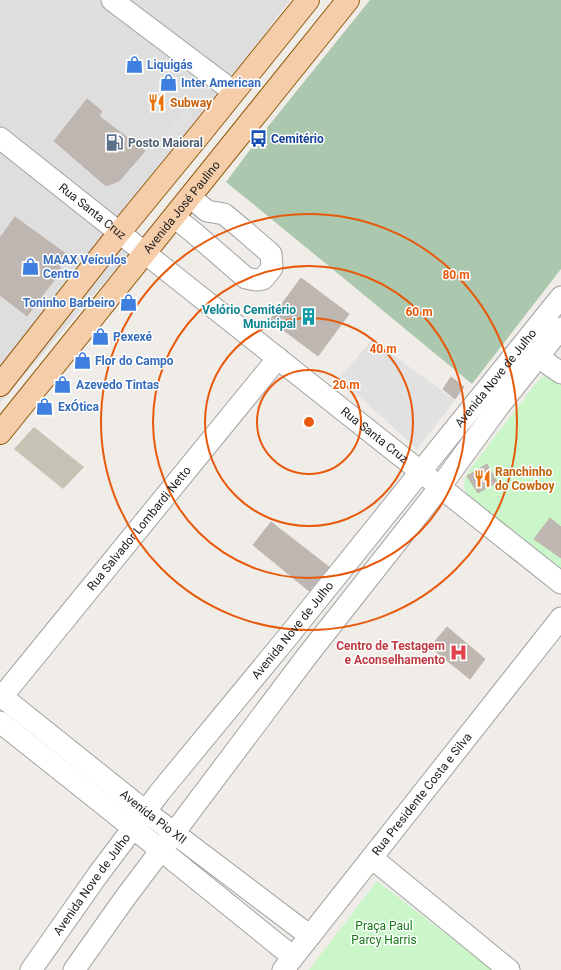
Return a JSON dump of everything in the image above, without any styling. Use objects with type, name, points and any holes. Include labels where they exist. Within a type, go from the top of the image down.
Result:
[{"type":"main road","points":[[0,385],[119,233],[308,0]]},
{"type":"main road","name":"Avenida José Paulino","points":[[0,434],[348,0]]},
{"type":"street","points":[[112,0],[234,92]]},
{"type":"street","name":"Rua Santa Cruz","points":[[0,138],[561,583]]},
{"type":"street","points":[[174,217],[246,278],[256,280],[263,279],[272,268],[271,254],[241,228],[224,214],[207,211],[190,197]]},
{"type":"street","name":"Avenida Nove de Julho","points":[[32,970],[97,876],[145,811],[286,639],[561,297]]},
{"type":"street","name":"Avenida Nove de Julho","points":[[74,970],[125,898],[162,851],[303,662],[440,487],[498,406],[561,328]]},
{"type":"street","points":[[538,357],[561,373]]},
{"type":"street","name":"Rua Salvador Lombardi Netto","points":[[1,697],[278,358]]},
{"type":"street","name":"Rua Presidente Costa e Silva","points":[[288,964],[561,618]]},
{"type":"street","name":"Avenida Pio XII","points":[[1,697],[145,811],[310,936]]},
{"type":"street","name":"Avenida Pio XII","points":[[0,722],[162,851],[288,964]]},
{"type":"street","points":[[372,858],[509,970]]},
{"type":"shaded area","points":[[0,0],[290,0],[125,221],[144,237],[0,403]]},
{"type":"shaded area","points":[[185,108],[193,115],[171,143],[163,136]]},
{"type":"shaded area","points":[[372,340],[455,400],[417,449],[339,378]]},
{"type":"shaded area","points":[[34,427],[84,467],[63,489],[14,449]]},
{"type":"green space","points":[[370,0],[561,0],[561,269],[472,384],[226,182],[258,139]]},
{"type":"green space","points":[[547,375],[561,378],[561,569],[467,495],[464,486],[464,480],[468,472],[536,383]]},
{"type":"green space","name":"Praça Paul Parcy Harris","points":[[377,881],[493,970],[309,970]]},
{"type":"building","name":"Posto Maioral","points":[[87,99],[102,111],[99,116],[145,151],[119,181],[106,186],[54,141]]},
{"type":"building","name":"MAAX Veículos Centro","points":[[15,217],[66,254],[59,264],[61,271],[27,316],[0,295],[0,238]]},
{"type":"building","name":"Velório Cemitério Municipal","points":[[301,278],[349,314],[318,356],[270,320]]},
{"type":"building","points":[[451,377],[464,387],[455,399],[443,389]]},
{"type":"building","name":"Ranchinho do Cowboy","points":[[487,464],[497,482],[478,493],[467,476]]},
{"type":"building","points":[[550,518],[561,527],[561,558],[534,539]]},
{"type":"building","points":[[271,522],[329,567],[309,591],[253,545]]},
{"type":"building","name":"Centro de Testagem e Aconselhamento","points":[[447,627],[485,659],[470,679],[430,647]]},
{"type":"place","name":"Liquigás","points":[[134,65]]},
{"type":"place","name":"Inter American","points":[[168,83]]},
{"type":"place","name":"Subway","points":[[157,103]]},
{"type":"place","name":"Cemitério","points":[[258,139]]},
{"type":"place","name":"Posto Maioral","points":[[115,143]]},
{"type":"place","name":"MAAX Veículos Centro","points":[[30,267]]},
{"type":"place","name":"Toninho Barbeiro","points":[[128,303]]},
{"type":"place","name":"Velório Cemitério Municipal","points":[[309,317]]},
{"type":"place","name":"Pexexé","points":[[100,337]]},
{"type":"place","name":"Flor do Campo","points":[[82,361]]},
{"type":"place","name":"Azevedo Tintas","points":[[63,385]]},
{"type":"place","name":"ExÓtica","points":[[45,407]]},
{"type":"place","name":"Ranchinho do Cowboy","points":[[482,479]]},
{"type":"place","name":"Centro de Testagem e Aconselhamento","points":[[458,653]]}]
